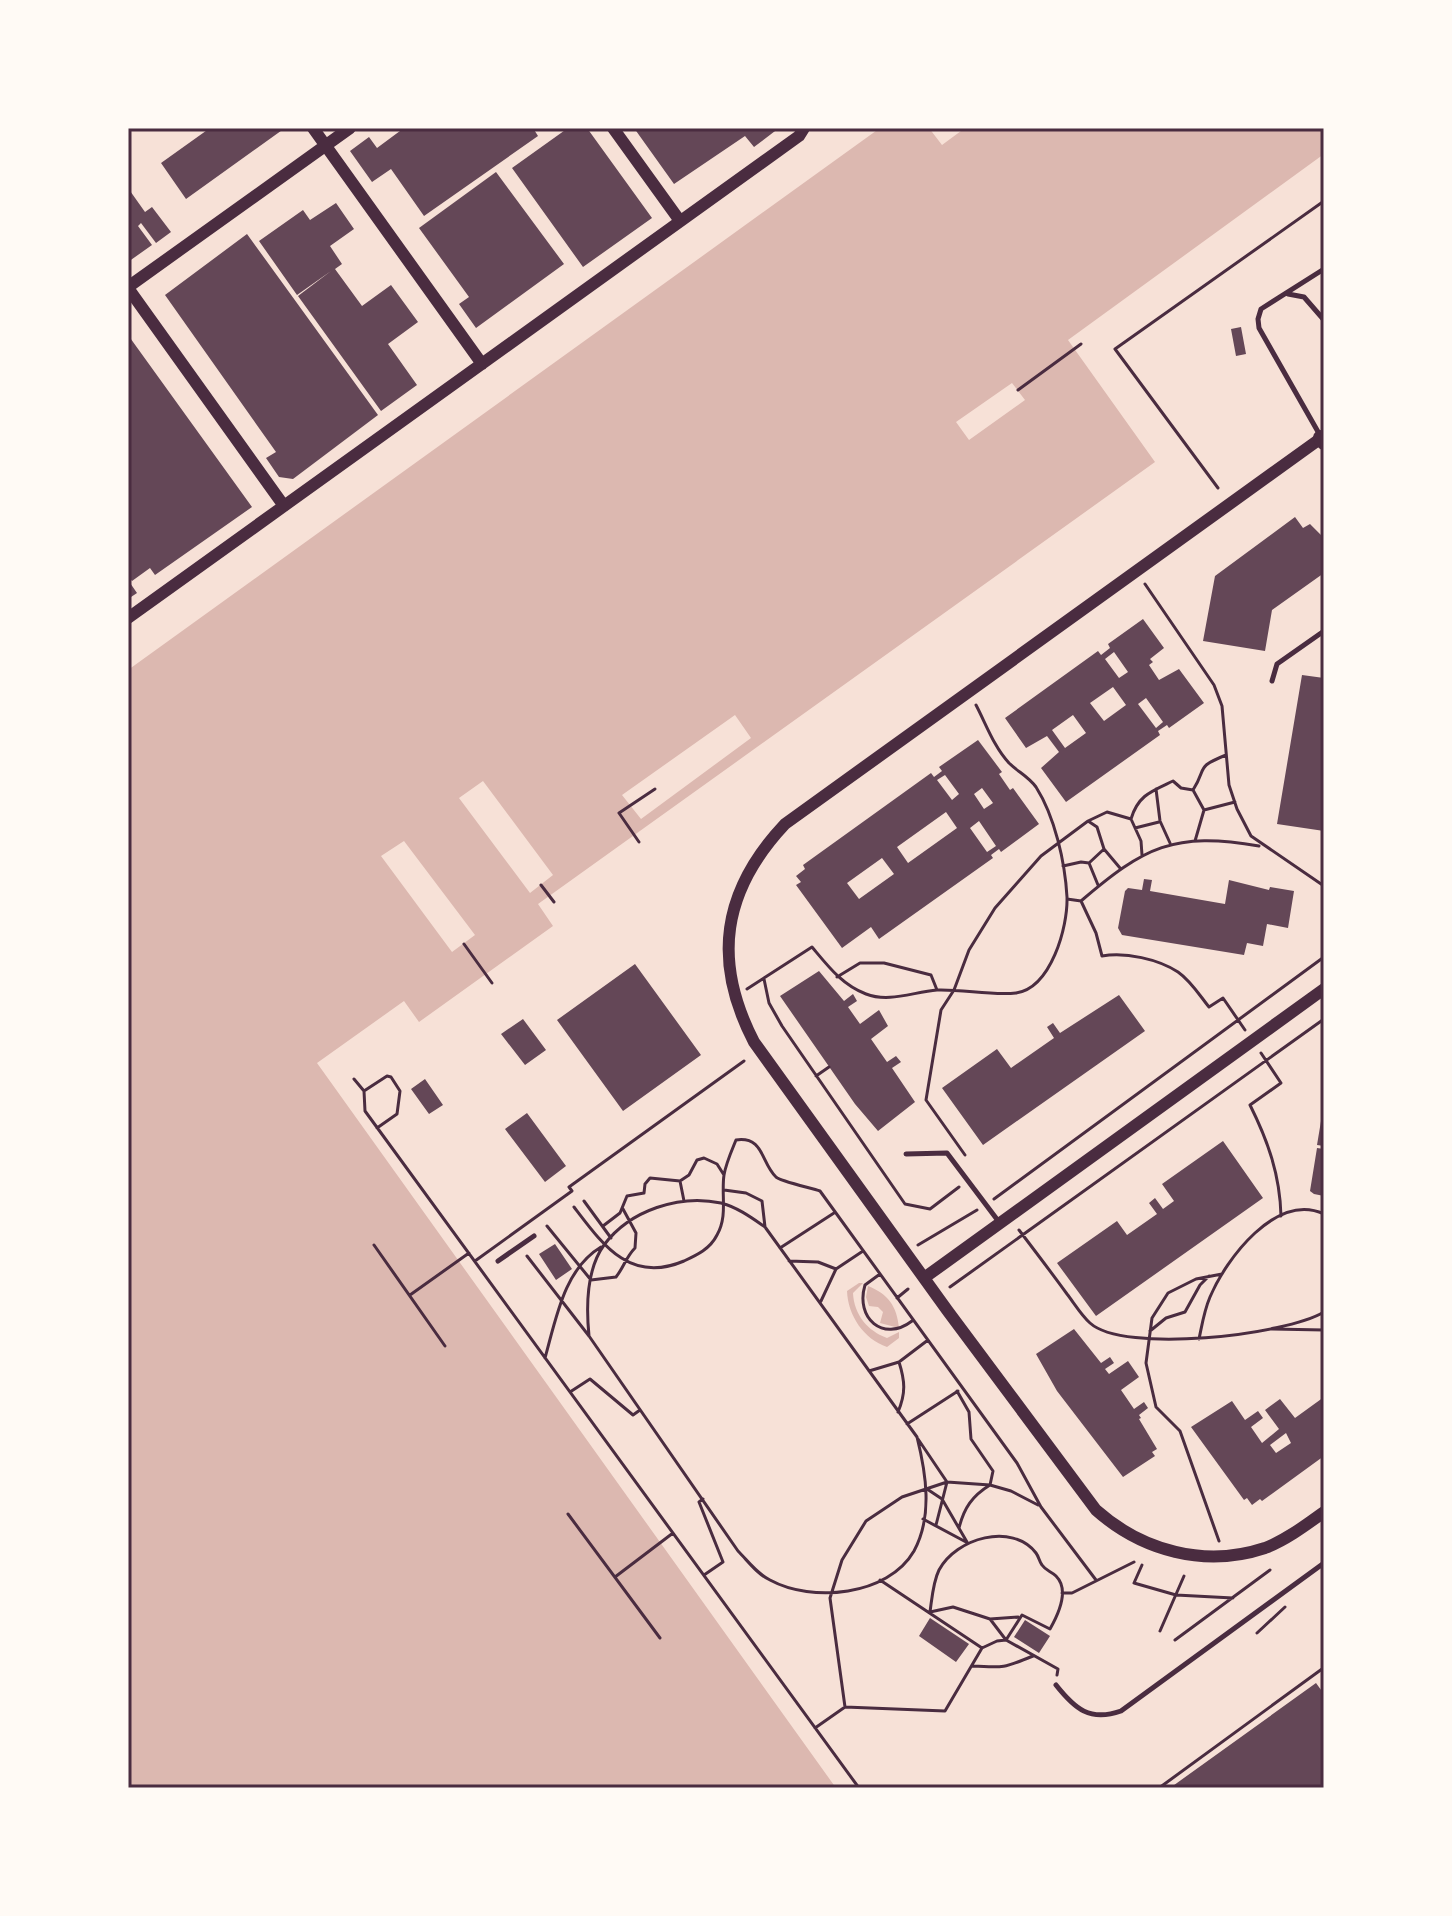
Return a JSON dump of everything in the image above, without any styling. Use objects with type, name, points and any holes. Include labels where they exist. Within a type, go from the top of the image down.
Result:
[{"type":"street","points":[[313,128],[482,364]]},
{"type":"street","points":[[284,506],[128,288],[350,128]]},
{"type":"street","points":[[613,128],[680,221]]},
{"type":"street","points":[[128,618],[799,136],[804,128]]},
{"type":"street","points":[[1323,439],[795,816],[768,842],[741,887],[730,930],[729,973],[744,1022],[763,1055],[1096,1510],[1125,1533],[1162,1549],[1224,1556],[1268,1547],[1324,1512]]},
{"type":"street","points":[[924,1278],[1324,989]]},
{"type":"lane","points":[[1323,439],[1259,328],[1258,319],[1261,309],[1324,269]]},
{"type":"lane","points":[[1304,297],[1305,283]]},
{"type":"lane","points":[[1283,294],[1304,297],[1324,320]]},
{"type":"lane","points":[[1272,681],[1277,664],[1324,631]]},
{"type":"lane","points":[[906,1154],[947,1153],[1004,1220]]},
{"type":"lane","points":[[498,1261],[534,1236]]},
{"type":"lane","points":[[1056,1685],[1070,1703],[1086,1713],[1105,1717],[1121,1711],[1324,1563]]},
{"type":"path","points":[[1218,488],[1115,349],[1324,201]]},
{"type":"path","points":[[1018,390],[1081,344]]},
{"type":"path","points":[[1136,571],[1214,685],[1222,706],[1226,755],[1235,802],[1251,836],[1324,886]]},
{"type":"path","points":[[734,997],[812,947],[837,977],[852,989],[869,996],[890,998],[937,990],[1016,993],[1030,987],[1042,976],[1061,939],[1067,899],[1058,843],[1037,789],[1026,774],[1010,764],[998,747],[969,691]]},
{"type":"path","points":[[1193,790],[1201,769],[1208,762],[1226,755]]},
{"type":"path","points":[[1142,855],[1141,841],[1131,819],[1135,804],[1143,795],[1173,781],[1181,788],[1193,790]]},
{"type":"path","points":[[639,842],[619,813],[655,789]]},
{"type":"path","points":[[1156,789],[1160,821],[1170,843]]},
{"type":"path","points":[[1193,790],[1204,810],[1195,841]]},
{"type":"path","points":[[1204,810],[1235,802]]},
{"type":"path","points":[[764,978],[769,1003],[905,1204],[930,1209],[978,1172],[926,1100],[941,1010],[954,990],[969,950],[995,908],[1041,856],[1088,821],[1107,812],[1131,819]]},
{"type":"path","points":[[1088,821],[1097,827],[1104,849],[1120,868]]},
{"type":"path","points":[[1135,828],[1160,821]]},
{"type":"path","points":[[1067,899],[1081,901],[1120,868],[1170,843],[1236,842],[1263,846]]},
{"type":"path","points":[[1089,863],[1104,849]]},
{"type":"path","points":[[1063,866],[1089,863]]},
{"type":"path","points":[[1089,863],[1099,886]]},
{"type":"path","points":[[541,885],[554,902]]},
{"type":"path","points":[[1081,901],[1096,933],[1102,956],[1123,954],[1142,958],[1179,973],[1209,1007],[1223,998],[1281,1083],[1250,1105],[1265,1135],[1278,1174],[1281,1216]]},
{"type":"path","points":[[464,944],[492,983]]},
{"type":"path","points":[[918,1245],[986,1205],[1324,957]]},
{"type":"path","points":[[837,977],[860,963],[884,963],[931,975],[937,990]]},
{"type":"path","points":[[949,1287],[1324,1019]]},
{"type":"path","points":[[475,1261],[572,1191],[569,1187],[744,1061]]},
{"type":"path","points":[[816,1076],[829,1067]]},
{"type":"path","points":[[364,1091],[387,1076],[400,1091],[397,1114],[377,1128]]},
{"type":"path","points":[[354,1079],[364,1091],[365,1111],[377,1128],[859,1788]]},
{"type":"path","points":[[574,1207],[604,1246],[625,1260],[657,1269],[672,1266],[707,1249],[717,1236],[724,1204],[724,1175],[736,1140],[744,1139],[759,1146],[774,1177],[820,1191],[1017,1463],[1041,1507],[1096,1580]]},
{"type":"path","points":[[591,1280],[616,1277],[635,1248],[636,1233],[623,1209],[627,1196],[644,1193],[645,1184],[650,1178],[680,1181],[689,1175],[697,1160],[704,1158],[717,1164],[724,1175]]},
{"type":"path","points":[[680,1181],[684,1201]]},
{"type":"path","points":[[724,1190],[746,1193],[762,1201],[765,1227]]},
{"type":"path","points":[[990,1190],[1004,1220],[1091,1325],[1120,1335],[1199,1339],[1264,1329],[1314,1318],[1324,1312]]},
{"type":"path","points":[[584,1201],[611,1238]]},
{"type":"path","points":[[545,1358],[562,1301],[579,1265],[587,1256],[604,1246],[644,1212],[684,1201],[724,1204],[747,1214],[765,1227],[928,1450],[947,1482],[936,1525]]},
{"type":"path","points":[[603,1226],[623,1209]]},
{"type":"path","points":[[1199,1339],[1204,1312],[1235,1253],[1281,1216],[1307,1209],[1324,1214]]},
{"type":"path","points":[[780,1248],[835,1212]]},
{"type":"path","points":[[547,1226],[591,1280]]},
{"type":"path","points":[[374,1245],[445,1346]]},
{"type":"path","points":[[520,1246],[589,1336],[738,1551],[768,1580],[809,1592],[831,1593],[880,1580],[899,1567],[913,1552],[923,1519],[926,1488],[917,1437]]},
{"type":"path","points":[[589,1336],[586,1310],[591,1280],[604,1246]]},
{"type":"path","points":[[820,1303],[836,1269],[863,1251]]},
{"type":"path","points":[[410,1295],[469,1253]]},
{"type":"path","points":[[789,1261],[818,1262],[836,1269]]},
{"type":"path","points":[[880,1274],[865,1285],[862,1297],[871,1320],[888,1331],[900,1331],[913,1320]]},
{"type":"path","points":[[1222,1274],[1181,1285],[1168,1293],[1152,1318],[1148,1338],[1148,1378],[1156,1407],[1180,1431],[1224,1556]]},
{"type":"path","points":[[1150,1331],[1166,1318],[1185,1312],[1200,1285],[1209,1276]]},
{"type":"path","points":[[897,1298],[908,1289]]},
{"type":"path","points":[[1264,1329],[1324,1330]]},
{"type":"path","points":[[869,1371],[899,1362],[928,1340]]},
{"type":"path","points":[[898,1412],[905,1396],[899,1362]]},
{"type":"path","points":[[570,1392],[590,1379],[633,1415],[640,1410]]},
{"type":"path","points":[[907,1424],[962,1387]]},
{"type":"path","points":[[957,1391],[969,1412],[971,1439],[992,1467],[990,1485],[970,1500],[959,1528]]},
{"type":"path","points":[[845,1707],[831,1593],[842,1560],[866,1521],[884,1507],[947,1482],[990,1485],[1011,1491],[1041,1507]]},
{"type":"path","points":[[926,1488],[942,1499],[967,1542]]},
{"type":"path","points":[[703,1499],[699,1502],[723,1562],[704,1576]]},
{"type":"path","points":[[568,1514],[660,1638]]},
{"type":"path","points":[[923,1519],[967,1542]]},
{"type":"path","points":[[615,1577],[673,1533]]},
{"type":"path","points":[[992,1536],[1027,1546],[1038,1554],[1043,1568],[1056,1575],[1062,1593],[1059,1612],[1050,1629],[1027,1616],[990,1619],[953,1607],[930,1612],[940,1569],[947,1558],[967,1542],[992,1536]]},
{"type":"path","points":[[1062,1593],[1072,1593],[1134,1562]]},
{"type":"path","points":[[1142,1565],[1134,1583],[1176,1595],[1233,1598]]},
{"type":"path","points":[[1175,1640],[1270,1570]]},
{"type":"path","points":[[1160,1631],[1184,1576]]},
{"type":"path","points":[[880,1580],[982,1648]]},
{"type":"path","points":[[1257,1633],[1288,1605]]},
{"type":"path","points":[[1006,1640],[1019,1617]]},
{"type":"path","points":[[990,1619],[1006,1640],[1058,1669]]},
{"type":"path","points":[[815,1728],[845,1707],[945,1711],[982,1648],[1006,1640]]},
{"type":"path","points":[[972,1666],[1002,1668],[1034,1656]]},
{"type":"path","points":[[1159,1788],[1322,1669],[1324,1672]]},
{"type":"shaded area","points":[[880,128],[929,128],[942,145],[965,128],[1324,128],[1324,154],[1068,340],[1155,462],[538,904],[553,926],[419,1022],[404,1001],[317,1063],[836,1788],[128,1788],[128,670]]},
{"type":"shaded area","points":[[863,1283],[853,1293],[863,1321],[887,1338],[899,1332],[899,1338],[887,1347],[864,1332],[850,1309],[847,1291]]},
{"type":"shaded area","points":[[868,1286],[890,1302],[899,1328],[880,1323],[883,1312],[878,1307],[869,1306],[866,1297]]},
{"type":"pier","points":[[1012,383],[1025,400],[969,440],[956,422]]},
{"type":"pier","points":[[735,715],[751,738],[641,819],[622,795]]},
{"type":"pier","points":[[483,781],[553,875],[530,893],[459,798]]},
{"type":"pier","points":[[404,841],[475,935],[452,952],[381,856]]},
{"type":"building","points":[[210,128],[285,128],[186,199],[161,163]]},
{"type":"building","points":[[404,128],[533,128],[538,136],[424,216],[391,169],[372,182],[350,151],[369,137],[377,148]]},
{"type":"building","points":[[568,128],[587,128],[652,218],[583,267],[512,168]]},
{"type":"building","points":[[634,128],[779,128],[754,147],[745,136],[674,184]]},
{"type":"building","points":[[496,172],[564,264],[476,328],[459,304],[469,297],[419,228]]},
{"type":"building","points":[[128,188],[145,212],[152,207],[171,232],[156,243],[141,223],[138,226],[152,245],[128,262]]},
{"type":"building","points":[[336,203],[354,229],[330,246],[342,264],[335,269],[362,306],[391,285],[418,322],[388,344],[417,385],[381,411],[298,296],[331,271],[297,295],[259,241],[303,210],[310,220]]},
{"type":"building","points":[[247,234],[378,415],[293,479],[279,477],[266,458],[276,452],[165,295]]},
{"type":"building","points":[[1241,327],[1246,354],[1236,356],[1231,329]]},
{"type":"building","points":[[128,335],[252,507],[155,575],[150,568],[132,581],[128,576]]},
{"type":"building","points":[[1295,517],[1303,528],[1310,524],[1324,538],[1324,573],[1272,610],[1265,651],[1203,641],[1215,576]]},
{"type":"building","points":[[128,580],[137,593],[128,599]]},
{"type":"building","points":[[1143,619],[1164,648],[1150,659],[1153,662],[1149,665],[1159,680],[1179,669],[1204,703],[1169,728],[1167,725],[1158,731],[1160,735],[1066,802],[1041,768],[1059,752],[1047,736],[1026,748],[1005,718],[1098,651],[1101,655],[1110,648],[1108,644]],"holes":[[[1114,652],[1128,672],[1119,678],[1105,659]],[[1113,687],[1126,705],[1104,721],[1090,703]],[[1146,698],[1163,722],[1156,728],[1138,704]],[[1073,715],[1086,733],[1065,748],[1052,730]]]},
{"type":"building","points":[[1302,675],[1324,678],[1324,831],[1277,824]]},
{"type":"building","points":[[978,740],[1002,772],[999,774],[1010,790],[1013,788],[1039,824],[1001,852],[999,849],[991,855],[993,858],[879,939],[871,927],[842,948],[796,885],[801,882],[796,876],[805,869],[803,865],[931,773],[934,777],[942,771],[939,767]],"holes":[[[945,775],[959,794],[952,800],[937,780]],[[982,788],[993,803],[984,809],[974,794]],[[946,812],[957,828],[908,863],[897,847]],[[979,821],[996,846],[987,852],[970,828]],[[882,858],[894,874],[859,899],[847,883]]]},
{"type":"building","points":[[1144,879],[1152,880],[1150,891],[1225,904],[1229,880],[1269,890],[1270,887],[1294,891],[1288,928],[1267,924],[1263,946],[1247,943],[1244,955],[1122,935],[1118,928],[1125,891],[1128,888],[1142,890]]},
{"type":"building","points":[[635,964],[701,1055],[623,1111],[557,1020]]},
{"type":"building","points":[[819,971],[844,1001],[853,994],[857,1001],[848,1007],[860,1024],[879,1010],[888,1026],[871,1039],[887,1062],[896,1056],[901,1062],[892,1068],[915,1102],[878,1131],[855,1104],[780,996]]},
{"type":"building","points":[[1119,995],[1145,1031],[983,1145],[942,1088],[997,1049],[1011,1068],[1054,1038],[1047,1027],[1053,1023],[1060,1033]]},
{"type":"building","points":[[523,1019],[546,1050],[525,1065],[501,1034]]},
{"type":"building","points":[[425,1079],[443,1105],[429,1114],[411,1089]]},
{"type":"building","points":[[527,1113],[566,1166],[545,1182],[505,1129]]},
{"type":"building","points":[[1324,1115],[1324,1146],[1317,1145]]},
{"type":"building","points":[[1223,1141],[1263,1198],[1096,1316],[1057,1263],[1117,1221],[1127,1235],[1157,1214],[1149,1203],[1155,1198],[1163,1209],[1174,1201],[1162,1184]]},
{"type":"building","points":[[1317,1148],[1324,1149],[1324,1196],[1310,1191]]},
{"type":"building","points":[[555,1244],[572,1269],[556,1280],[539,1254]]},
{"type":"building","points":[[1074,1329],[1101,1363],[1110,1357],[1114,1363],[1105,1369],[1109,1374],[1128,1361],[1139,1377],[1121,1390],[1134,1409],[1144,1402],[1148,1408],[1139,1415],[1139,1419],[1157,1449],[1152,1452],[1155,1456],[1123,1477],[1057,1391],[1036,1354]]},
{"type":"building","points":[[1324,1397],[1324,1456],[1252,1505],[1247,1498],[1244,1500],[1191,1427],[1232,1401],[1245,1420],[1258,1411],[1263,1418],[1251,1427],[1262,1443],[1279,1429],[1265,1410],[1280,1399],[1295,1418]],"holes":[[[1286,1433],[1291,1443],[1276,1453],[1270,1445]]]},
{"type":"building","points":[[930,1618],[969,1644],[956,1662],[919,1636]]},
{"type":"building","points":[[1025,1620],[1050,1636],[1039,1653],[1014,1637]]},
{"type":"building","points":[[1316,1683],[1324,1694],[1324,1788],[1170,1788]]}]
